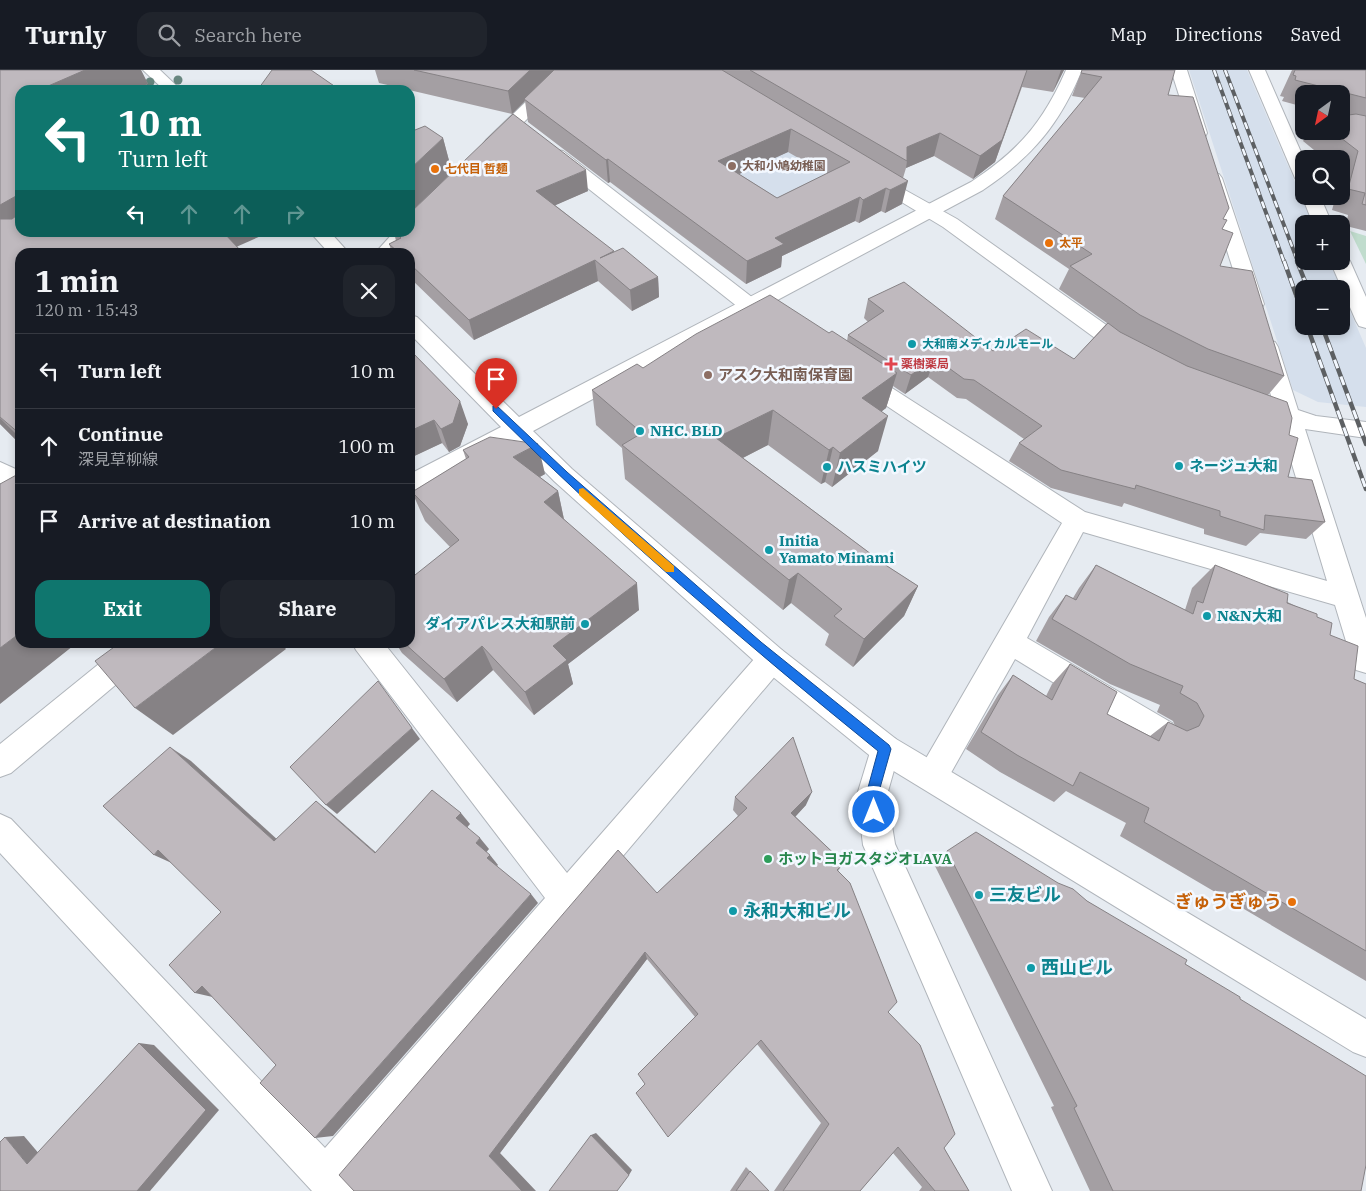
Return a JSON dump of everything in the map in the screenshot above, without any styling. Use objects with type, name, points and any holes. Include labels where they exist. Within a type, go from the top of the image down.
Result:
[{"type":"street","points":[[151,70],[168,85]]},
{"type":"street","points":[[480,157],[527,132],[568,70]]},
{"type":"street","points":[[415,482],[931,211],[1008,166],[1037,138],[1053,118],[1074,70]]},
{"type":"street","points":[[1179,70],[1366,661]]},
{"type":"street","points":[[1257,70],[1295,157]]},
{"type":"street","points":[[1276,113],[1295,117]]},
{"type":"street","points":[[527,132],[750,306],[796,336]]},
{"type":"street","points":[[860,169],[931,211],[1118,344],[1151,361]]},
{"type":"street","points":[[324,237],[334,248]]},
{"type":"street","points":[[389,248],[401,237]]},
{"type":"street","points":[[1344,270],[1366,321]]},
{"type":"street","points":[[415,327],[563,475],[772,659],[885,749],[1366,1039]]},
{"type":"street","points":[[838,363],[1077,520],[1346,597]]},
{"type":"street","points":[[1239,399],[1315,424],[1366,430]]},
{"type":"street","points":[[0,471],[15,480]]},
{"type":"street","points":[[932,776],[1010,642],[1077,520]]},
{"type":"street","points":[[1010,642],[1162,733]]},
{"type":"street","points":[[0,763],[140,648]]},
{"type":"street","points":[[371,648],[566,898]]},
{"type":"street","points":[[0,830],[333,1184],[566,898],[772,659]]},
{"type":"street","points":[[885,749],[872,795],[879,845],[1032,1191]]},
{"type":"shaded area","points":[[1189,70],[1247,70],[1295,182],[1295,205],[1305,205],[1309,215],[1295,215],[1295,270],[1333,270],[1337,280],[1295,280],[1295,335],[1350,335],[1350,311],[1366,348],[1366,407],[1318,402],[1293,390]]},
{"type":"shaded area","points":[[778,125],[862,176],[765,223],[693,208]]},
{"type":"green space","points":[[1350,231],[1366,236],[1366,264]]},
{"type":"building","points":[[0,70],[85,70],[50,85],[15,85],[15,197],[0,205]]},
{"type":"building","points":[[272,70],[311,70],[333,85],[261,85]]},
{"type":"building","points":[[414,70],[530,70],[508,91]]},
{"type":"building","points":[[554,70],[722,70],[908,181],[890,190],[886,188],[863,200],[860,197],[775,238],[784,244],[747,261],[524,99]],"holes":[[[791,129],[850,162],[777,198],[718,161]]]},
{"type":"building","points":[[750,70],[1027,70],[1002,140],[980,156],[940,133],[907,147],[907,161]]},
{"type":"building","points":[[1082,70],[1175,70],[1168,95],[1193,97],[1229,208],[1223,219],[1227,220],[1222,229],[1233,233],[1220,266],[1252,271],[1284,376],[1208,349],[1140,315],[1070,266],[1092,254],[1003,196],[1102,77],[1081,73]]},
{"type":"building","points":[[1295,70],[1366,70],[1366,98],[1350,94],[1350,85],[1315,85],[1295,80],[1296,76],[1293,75]]},
{"type":"building","points":[[513,114],[586,170],[536,191],[614,251],[600,258],[623,248],[658,277],[630,290],[595,260],[469,320],[415,269],[415,248],[394,248],[389,244],[400,237],[415,237],[415,208]]},
{"type":"building","points":[[1350,115],[1366,116],[1366,205],[1362,204],[1365,193],[1350,189],[1350,181],[1358,151],[1344,140],[1350,140]]},
{"type":"building","points":[[425,126],[443,138],[415,164],[415,130]]},
{"type":"building","points":[[15,217],[15,237],[228,237],[238,248],[15,248],[15,430],[0,417],[0,219],[12,219]]},
{"type":"building","points":[[904,282],[993,351],[1026,329],[1074,359],[1108,323],[1120,332],[1187,366],[1287,402],[1292,418],[1289,435],[1298,438],[1288,477],[1312,480],[1325,522],[1265,515],[1264,530],[1220,516],[1220,511],[1136,485],[1135,489],[1061,470],[1019,443],[1042,426],[974,380],[964,379],[935,358],[911,375],[848,335],[884,311],[868,299]]},
{"type":"building","points":[[770,295],[829,333],[832,331],[897,373],[862,398],[888,416],[840,453],[833,447],[829,450],[773,410],[716,438],[887,566],[918,586],[864,639],[834,616],[842,609],[798,573],[789,580],[622,445],[642,433],[592,390],[637,364],[643,368],[696,334]]},
{"type":"building","points":[[415,355],[460,401],[453,423],[441,429],[434,420],[415,429]]},
{"type":"building","points":[[490,437],[538,444],[513,457],[558,491],[544,502],[637,583],[553,646],[567,660],[525,692],[482,646],[444,679],[410,648],[415,648],[415,575],[459,540],[415,495],[415,490],[469,457],[463,450]]},
{"type":"building","points":[[15,476],[15,637],[0,648],[0,484]]},
{"type":"building","points":[[1096,565],[1193,614],[1197,601],[1203,603],[1215,565],[1288,594],[1287,603],[1317,614],[1317,617],[1332,623],[1330,635],[1358,646],[1354,679],[1366,684],[1366,951],[1144,822],[1149,808],[1080,772],[1073,786],[1017,755],[981,732],[1013,675],[1052,700],[1070,664],[1117,692],[1107,714],[1159,741],[1168,722],[1187,731],[1199,726],[1204,716],[1197,703],[1180,693],[1183,686],[1130,664],[1052,619],[1066,595],[1076,600]]},
{"type":"building","points":[[113,648],[215,648],[135,708],[95,661]]},
{"type":"building","points":[[378,681],[412,728],[326,805],[290,767]]},
{"type":"building","points":[[793,737],[812,792],[791,813],[844,863],[837,870],[850,883],[897,1002],[888,1012],[920,1045],[955,1134],[944,1148],[969,1191],[935,1191],[898,1147],[860,1191],[783,1191],[829,1124],[761,1040],[668,1137],[636,1093],[645,1084],[638,1074],[698,1014],[645,952],[489,1156],[522,1191],[354,1191],[339,1175],[618,850],[657,893],[747,808],[735,797]]},
{"type":"building","points":[[170,747],[274,841],[316,801],[375,853],[432,790],[461,813],[456,818],[480,838],[476,843],[490,855],[487,858],[531,894],[315,1138],[260,1083],[276,1065],[202,986],[195,993],[169,965],[221,912],[158,850],[154,855],[103,806]]},
{"type":"building","points":[[976,832],[1058,883],[1073,889],[1087,901],[1187,960],[1185,964],[1366,1076],[1366,1165],[1361,1191],[1113,1191],[1074,1108],[1077,1106],[947,851]]},
{"type":"building","points":[[139,1043],[206,1110],[137,1191],[0,1191],[0,1142],[5,1137],[27,1164]]},
{"type":"building","points":[[591,1135],[629,1175],[617,1191],[549,1191]]},
{"type":"building","points":[[750,1171],[769,1191],[736,1191]]},
{"type":"railway","points":[[1214,70],[1284,262]]},
{"type":"railway","points":[[1225,70],[1295,254]]},
{"type":"railway","points":[[1284,261],[1295,292]]},
{"type":"railway","points":[[1301,270],[1304,280]]},
{"type":"railway","points":[[1310,335],[1366,489]]},
{"type":"railway","points":[[1325,335],[1366,444]]},
{"type":"slow traffic","points":[[583,492],[670,569]]},
{"type":"place","name":"大和小鳩幼稚園","points":[[732,166]]},
{"type":"place","name":"七代目 哲麺","points":[[435,169]]},
{"type":"place","name":"太平","points":[[1049,243]]},
{"type":"place","name":"大和南メディカルモール","points":[[912,344]]},
{"type":"place","name":"薬樹薬局","points":[[891,364]]},
{"type":"place","name":"アスク大和南保育園","points":[[708,375]]},
{"type":"place","name":"NHC. BLD","points":[[640,431]]},
{"type":"place","name":"ネージュ大和","points":[[1179,466]]},
{"type":"place","name":"ハスミハイツ","points":[[827,467]]},
{"type":"place","name":"Initia Yamato Minami","points":[[769,550]]},
{"type":"place","name":"N&N大和","points":[[1207,616]]},
{"type":"place","name":"ダイアパレス大和駅前","points":[[585,624]]},
{"type":"place","name":"ホットヨガスタジオLAVA","points":[[768,859]]},
{"type":"place","name":"三友ビル","points":[[979,895]]},
{"type":"place","name":"ぎゅうぎゅう","points":[[1292,902]]},
{"type":"place","name":"永和大和ビル","points":[[733,911]]},
{"type":"place","name":"西山ビル","points":[[1031,968]]},
{"type":"route","points":[[496,409],[563,475],[757,646],[885,749],[872,795],[874,812]]}]
